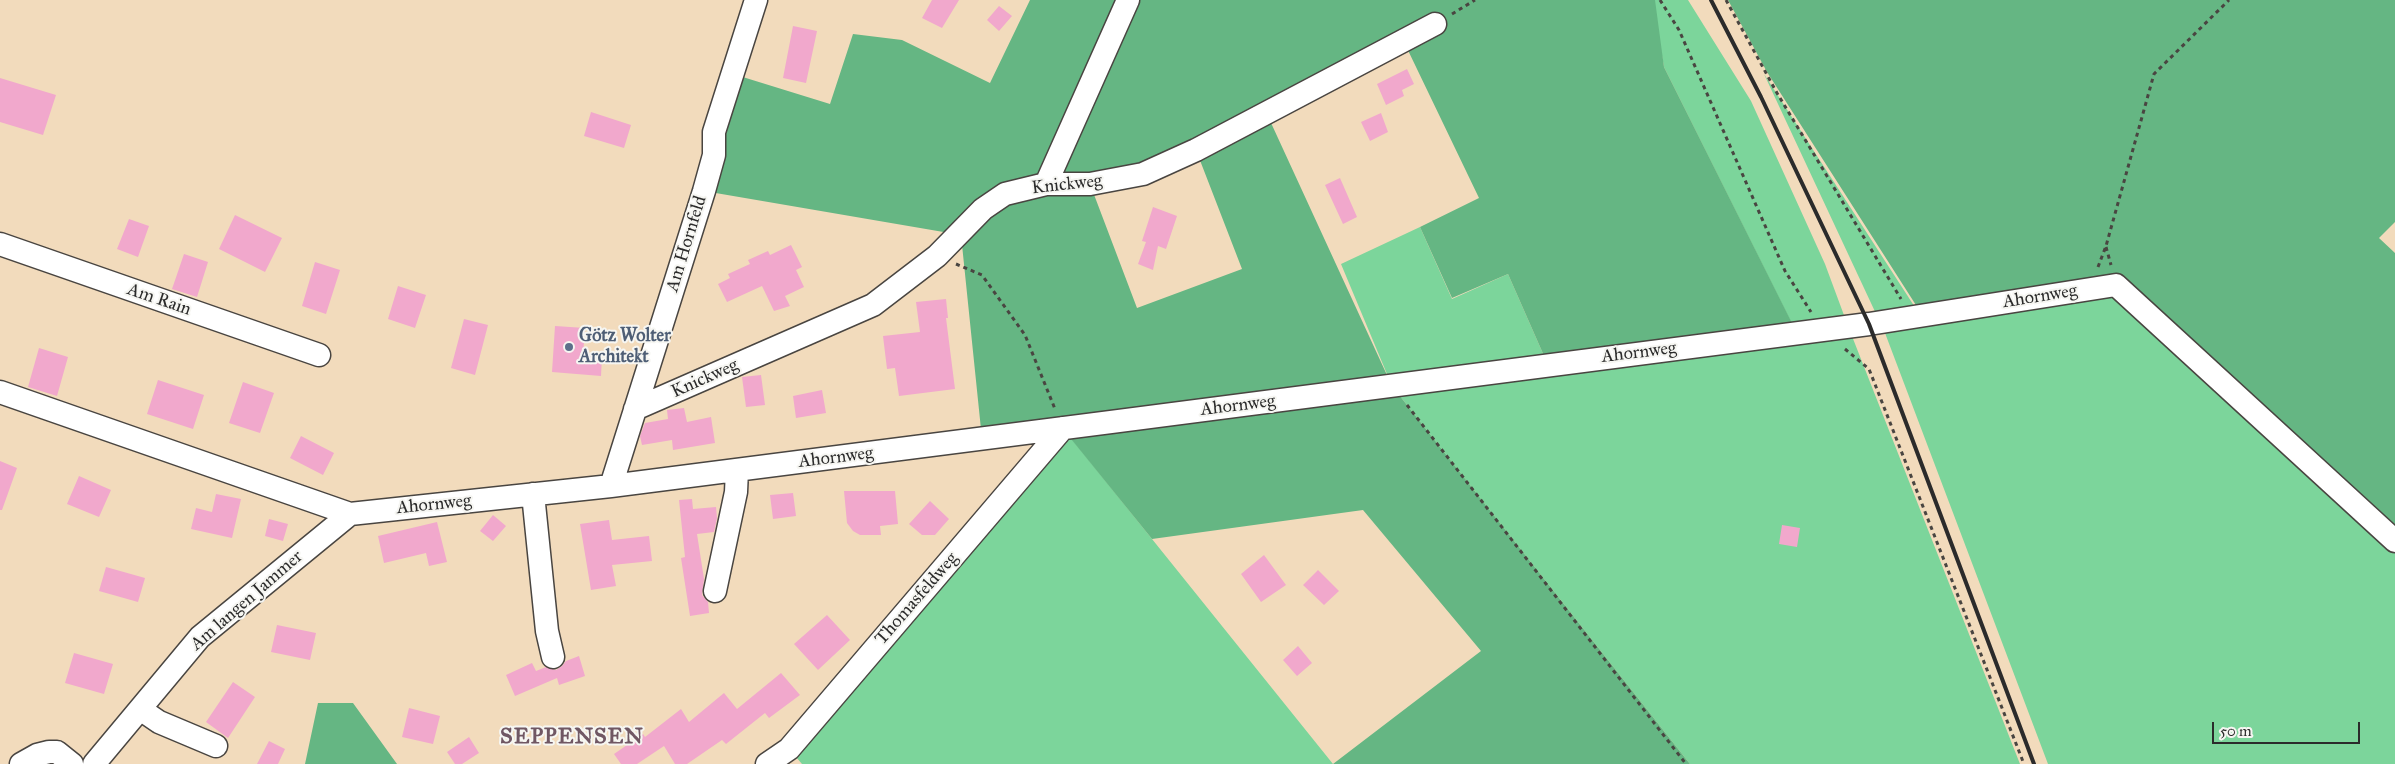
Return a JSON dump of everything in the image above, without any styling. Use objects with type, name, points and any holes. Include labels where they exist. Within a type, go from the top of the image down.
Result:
[{"type":"street","name":"Am Hornfeld","points":[[611,486],[704,191],[714,155],[714,132],[756,0]]},
{"type":"street","points":[[1046,184],[1128,0]]},
{"type":"street","name":"Knickweg","points":[[635,409],[873,305],[937,256],[983,210],[1005,194],[1046,184],[1090,184],[1143,174],[1196,150],[1435,24]]},
{"type":"street","name":"Am Rain","points":[[0,244],[319,355]]},
{"type":"street","name":"Ahornweg","points":[[0,392],[350,514],[611,486],[1392,386],[1912,317],[2116,285],[2395,541]]},
{"type":"street","name":"Thomasfeldweg","points":[[767,764],[789,749],[1063,428]]},
{"type":"street","points":[[715,591],[736,492],[737,470]]},
{"type":"street","points":[[533,494],[547,631],[553,657]]},
{"type":"street","name":"Am langen Jammer","points":[[94,764],[200,638],[350,514]]},
{"type":"street","points":[[140,710],[159,722],[216,746]]},
{"type":"street","points":[[21,764],[37,755],[57,752],[72,764]]},
{"type":"path","points":[[1435,24],[1476,0]]},
{"type":"path","points":[[1660,0],[1679,30],[1785,271],[1809,308]]},
{"type":"path","points":[[1726,0],[1777,93],[1912,317]]},
{"type":"path","points":[[2106,246],[2154,74],[2229,0]]},
{"type":"path","points":[[937,256],[982,275],[1025,335],[1063,428]]},
{"type":"path","points":[[1822,329],[1869,369],[2024,764]]},
{"type":"path","points":[[1392,386],[1686,764]]},
{"type":"green space","points":[[1030,0],[1655,0],[1664,67],[1797,333],[1548,365],[1508,274],[1452,298],[1420,227],[1479,198],[1404,42],[1266,112],[1392,386],[1690,764],[1333,764],[1481,651],[1363,510],[1152,539],[1063,429],[982,439],[961,235],[704,191],[733,74],[830,104],[853,34],[902,40],[990,83]],"holes":[[[1196,150],[1242,269],[1137,308],[1090,184]]]},
{"type":"green space","points":[[1652,0],[1688,0],[1751,101],[1825,264],[2020,764],[1690,764],[1392,386],[1341,264],[1420,227],[1452,299],[1508,274],[1548,365],[1796,332],[1664,67]]},
{"type":"green space","points":[[1728,0],[2395,0],[2395,222],[2379,238],[2395,253],[2395,535],[2117,281],[1921,313],[1767,72]]},
{"type":"green space","points":[[1764,74],[1920,315],[2116,285],[2395,538],[2395,764],[2048,764],[1885,333]]},
{"type":"green space","points":[[1063,428],[1333,764],[802,764],[789,749]]},
{"type":"green space","points":[[318,703],[353,703],[397,764],[305,764]]},
{"type":"building","points":[[932,0],[959,0],[942,28],[922,18]]},
{"type":"building","points":[[999,6],[1012,16],[999,31],[987,20]]},
{"type":"building","points":[[793,26],[817,31],[806,83],[783,78]]},
{"type":"building","points":[[1407,69],[1414,84],[1402,90],[1404,96],[1386,105],[1377,84]]},
{"type":"building","points":[[0,78],[56,95],[43,135],[0,122]]},
{"type":"building","points":[[591,112],[631,125],[624,148],[584,136]]},
{"type":"building","points":[[1381,113],[1388,132],[1370,141],[1361,122]]},
{"type":"building","points":[[1340,178],[1357,217],[1343,224],[1325,185]]},
{"type":"building","points":[[1153,207],[1177,216],[1166,249],[1158,246],[1153,270],[1138,264],[1146,242],[1142,241]]},
{"type":"building","points":[[235,215],[282,238],[265,272],[219,249]]},
{"type":"building","points":[[129,219],[149,226],[138,257],[117,249]]},
{"type":"building","points":[[791,245],[802,267],[796,270],[804,287],[785,296],[790,306],[774,311],[762,286],[727,302],[718,284],[730,278],[728,274],[750,264],[748,260],[768,251],[770,255]]},
{"type":"building","points":[[184,254],[208,262],[197,297],[172,289]]},
{"type":"building","points":[[315,262],[340,270],[326,314],[302,306]]},
{"type":"building","points":[[398,286],[426,295],[415,328],[388,319]]},
{"type":"building","points":[[946,299],[948,318],[946,318],[955,389],[899,396],[895,368],[887,369],[883,336],[920,332],[916,302]]},
{"type":"building","points":[[464,319],[488,325],[475,375],[451,368]]},
{"type":"building","points":[[555,326],[585,328],[583,355],[602,356],[601,376],[552,372]]},
{"type":"building","points":[[39,348],[68,357],[57,396],[28,387]]},
{"type":"building","points":[[761,375],[765,405],[746,407],[742,377]]},
{"type":"building","points":[[158,380],[204,395],[193,429],[147,414]]},
{"type":"building","points":[[243,382],[274,393],[260,433],[229,423]]},
{"type":"building","points":[[822,390],[826,413],[796,418],[793,396]]},
{"type":"building","points":[[684,408],[687,422],[711,417],[715,443],[673,450],[672,440],[642,445],[640,436],[645,423],[668,419],[667,410]]},
{"type":"building","points":[[301,436],[334,453],[323,475],[290,458]]},
{"type":"building","points":[[0,461],[17,468],[2,510],[0,510]]},
{"type":"building","points":[[79,476],[111,490],[99,517],[67,504]]},
{"type":"building","points":[[844,491],[895,491],[898,524],[880,526],[881,535],[860,535],[853,531],[847,523]]},
{"type":"building","points":[[793,493],[796,516],[773,519],[770,495]]},
{"type":"building","points":[[216,494],[241,499],[232,538],[191,529],[196,508],[212,512]]},
{"type":"building","points":[[692,499],[693,509],[716,507],[717,518],[714,532],[697,534],[704,579],[702,595],[708,602],[709,613],[690,616],[681,558],[685,557],[679,500]]},
{"type":"building","points":[[930,501],[949,519],[935,535],[922,535],[909,524]]},
{"type":"building","points":[[493,515],[506,526],[493,541],[480,531]]},
{"type":"building","points":[[269,519],[288,524],[283,541],[265,536]]},
{"type":"building","points":[[609,520],[612,540],[649,536],[652,561],[612,565],[616,586],[591,590],[580,524]]},
{"type":"building","points":[[437,522],[447,562],[429,566],[426,553],[384,563],[378,536]]},
{"type":"building","points":[[1782,525],[1800,528],[1797,547],[1779,544]]},
{"type":"building","points":[[1264,555],[1286,585],[1261,602],[1241,574]]},
{"type":"building","points":[[106,567],[145,578],[138,602],[99,591]]},
{"type":"building","points":[[1318,570],[1339,591],[1324,605],[1303,585]]},
{"type":"building","points":[[827,615],[850,640],[818,670],[794,644]]},
{"type":"building","points":[[277,625],[316,633],[310,660],[271,652]]},
{"type":"building","points":[[1298,646],[1312,663],[1297,676],[1283,660]]},
{"type":"building","points":[[74,653],[113,664],[104,694],[65,683]]},
{"type":"building","points":[[579,656],[585,676],[559,685],[557,678],[515,696],[506,675],[532,663],[536,671],[546,667],[556,670],[566,661]]},
{"type":"building","points":[[781,673],[800,695],[769,718],[765,713],[726,744],[722,740],[687,764],[675,764],[664,746],[637,764],[621,764],[614,754],[643,734],[645,737],[681,709],[689,722],[724,693],[737,709]]},
{"type":"building","points":[[233,682],[255,697],[228,738],[206,722]]},
{"type":"building","points":[[409,708],[440,716],[433,744],[402,737]]},
{"type":"building","points":[[469,737],[479,753],[462,764],[455,764],[447,752]]},
{"type":"building","points":[[269,741],[285,749],[278,764],[257,764]]},
{"type":"railway","points":[[1711,0],[1761,97],[1869,324],[2034,764]]},
{"type":"place","name":"Götz Wolter Architekt","points":[[569,347]]},
{"type":"district","name":"SEPPENSEN","points":[[572,738]]}]
